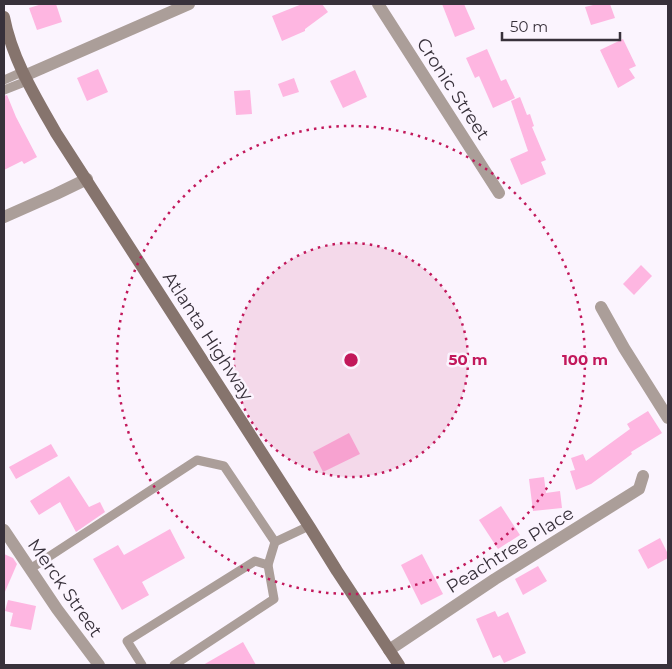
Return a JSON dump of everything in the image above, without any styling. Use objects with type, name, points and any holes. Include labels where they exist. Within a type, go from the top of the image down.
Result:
[{"type":"main road","name":"Atlanta Highway","points":[[4,17],[6,29],[24,76],[56,133],[336,571],[399,665]]},
{"type":"street","points":[[24,76],[189,4]]},
{"type":"street","name":"Cronic Street","points":[[378,4],[499,193]]},
{"type":"street","points":[[4,217],[87,179]]},
{"type":"street","points":[[601,307],[668,418]]},
{"type":"street","name":"Peachtree Place","points":[[389,650],[496,578],[639,489],[643,476]]},
{"type":"street","name":"Merck Street","points":[[4,530],[57,609],[99,665]]},
{"type":"lane","points":[[4,80],[24,76]]},
{"type":"lane","points":[[4,90],[24,76]]},
{"type":"lane","points":[[30,569],[198,460],[224,466],[275,542]]},
{"type":"lane","points":[[174,665],[274,599],[268,565],[275,542],[309,526]]},
{"type":"lane","points":[[142,665],[127,641],[255,561],[268,565]]},
{"type":"building","points":[[42,4],[56,4],[62,22],[37,30],[29,8]]},
{"type":"building","points":[[302,4],[322,4],[328,12],[305,29],[305,31],[282,41],[272,16]]},
{"type":"building","points":[[442,4],[464,4],[475,29],[455,37]]},
{"type":"building","points":[[597,4],[610,4],[615,18],[591,25],[585,7]]},
{"type":"building","points":[[623,39],[636,66],[629,69],[635,78],[618,88],[600,50]]},
{"type":"building","points":[[487,49],[501,81],[506,79],[515,98],[493,108],[479,76],[475,78],[466,58]]},
{"type":"building","points":[[98,69],[108,92],[87,101],[77,78]]},
{"type":"building","points":[[355,70],[367,97],[343,108],[330,81]]},
{"type":"building","points":[[294,78],[299,92],[283,97],[278,84]]},
{"type":"building","points":[[250,90],[252,114],[236,115],[234,91]]},
{"type":"building","points":[[7,95],[37,157],[24,164],[22,161],[4,170],[4,96]]},
{"type":"building","points":[[520,97],[527,115],[530,114],[534,126],[532,127],[546,160],[541,162],[546,174],[521,185],[510,159],[528,151],[511,101]]},
{"type":"building","points":[[641,265],[652,276],[634,295],[623,284]]},
{"type":"building","points":[[648,411],[662,433],[631,452],[632,454],[591,484],[576,490],[570,471],[575,470],[571,458],[583,454],[586,461],[630,429],[627,424]]},
{"type":"building","points":[[349,433],[360,454],[323,472],[313,452]]},
{"type":"building","points":[[51,444],[58,456],[16,479],[9,467]]},
{"type":"building","points":[[69,476],[89,507],[100,502],[105,512],[76,532],[60,502],[39,515],[30,501]]},
{"type":"building","points":[[544,477],[546,493],[560,491],[562,508],[533,511],[529,479]]},
{"type":"building","points":[[501,506],[520,535],[498,549],[479,520]]},
{"type":"building","points":[[170,529],[185,558],[142,582],[149,595],[122,610],[93,559],[118,545],[124,555]]},
{"type":"building","points":[[660,538],[668,558],[648,569],[638,550]]},
{"type":"building","points":[[4,554],[13,558],[17,564],[4,594]]},
{"type":"building","points":[[422,554],[443,594],[421,605],[401,565]]},
{"type":"building","points":[[538,566],[547,581],[523,595],[515,579]]},
{"type":"building","points":[[8,600],[36,606],[31,630],[10,626],[13,613],[5,611]]},
{"type":"building","points":[[495,611],[498,617],[508,612],[526,653],[504,663],[500,655],[493,658],[476,619]]},
{"type":"building","points":[[243,642],[256,665],[203,665]]}]
